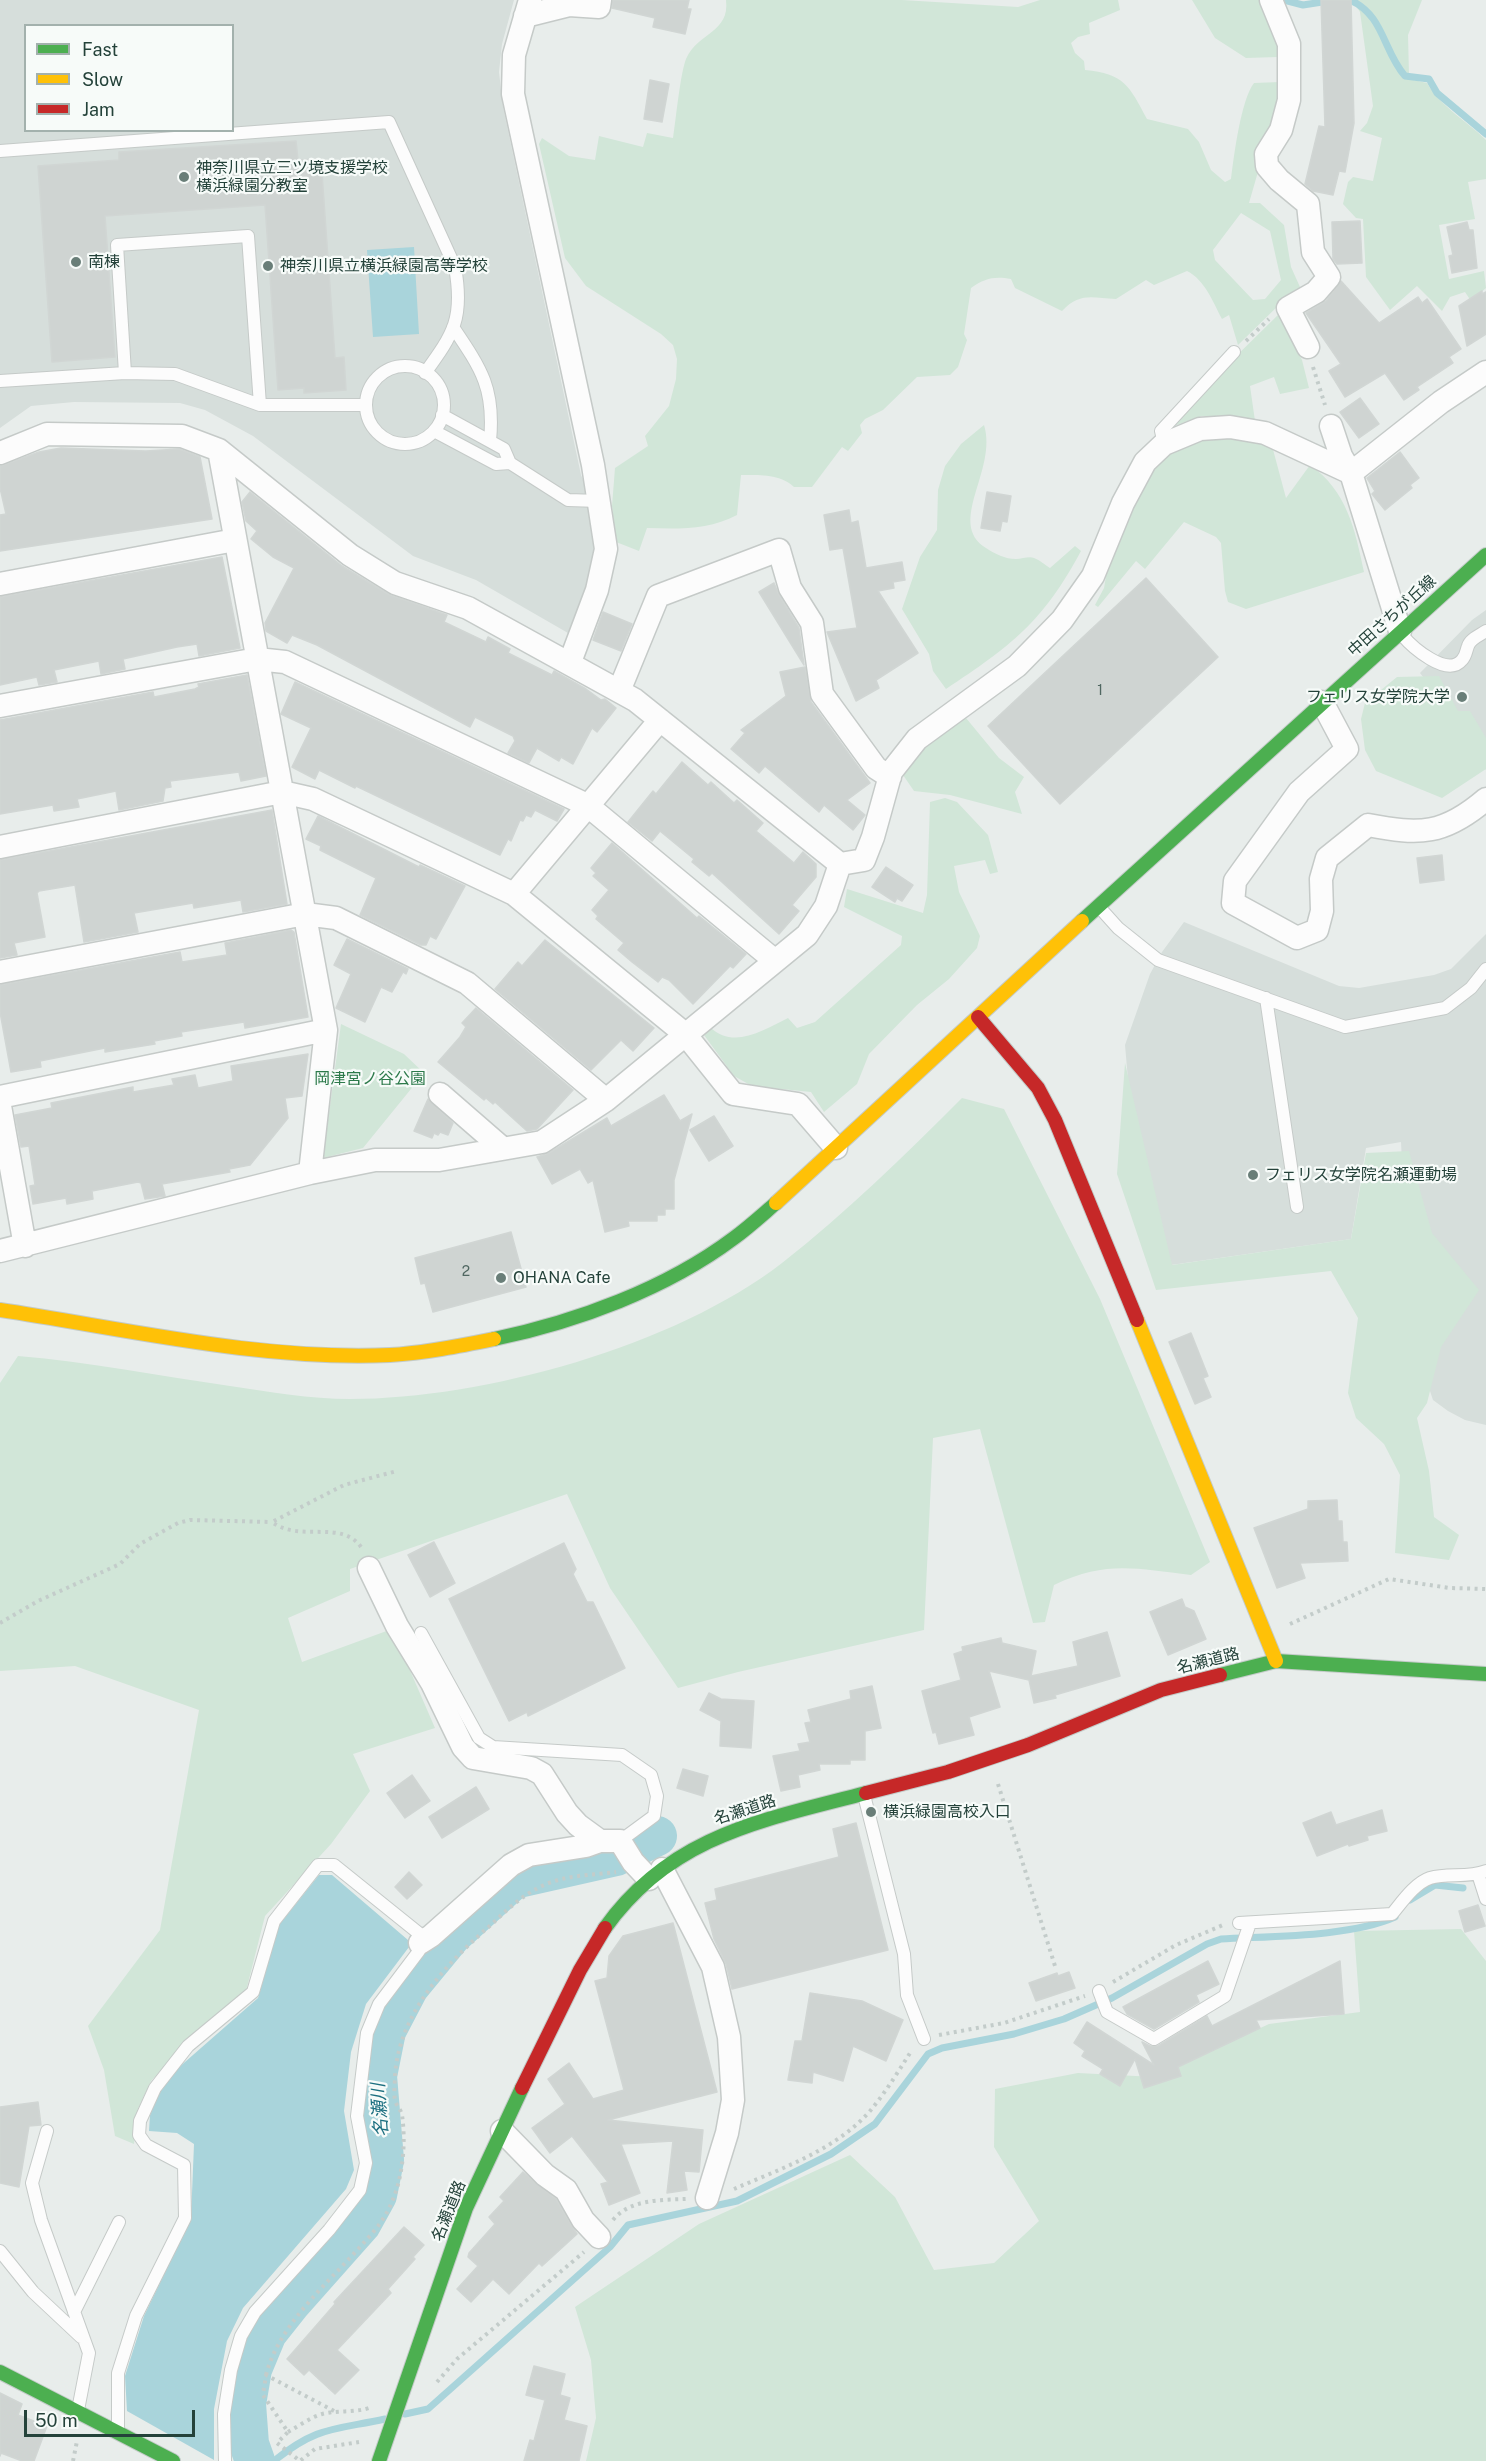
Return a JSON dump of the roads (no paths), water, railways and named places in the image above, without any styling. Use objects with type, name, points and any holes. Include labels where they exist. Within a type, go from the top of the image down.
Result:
[{"type":"street","points":[[570,662],[597,590],[606,549],[599,501],[559,299],[513,94],[514,55],[527,8],[569,5],[599,7],[600,0]]},
{"type":"street","points":[[1271,0],[1289,44],[1289,100],[1281,130],[1266,154],[1267,166],[1279,180],[1308,204],[1313,252],[1329,277],[1316,292],[1288,308],[1308,347]]},
{"type":"street","points":[[1351,473],[1441,402],[1486,372]]},
{"type":"street","points":[[1331,426],[1341,456],[1351,473],[1400,632]]},
{"type":"street","points":[[0,453],[47,434],[182,436],[219,450],[350,555],[395,583],[468,608],[570,662],[619,691],[660,720],[840,864],[864,860],[890,777],[916,739],[1017,666],[1062,620],[1093,576],[1123,503],[1145,462],[1164,444],[1200,429],[1230,427],[1265,434],[1351,473]]},
{"type":"street","points":[[219,450],[326,1030],[310,1173]]},
{"type":"street","points":[[0,584],[235,540]]},
{"type":"street","points":[[619,691],[658,596],[779,550],[790,588],[812,623],[822,694],[876,768],[890,777]]},
{"type":"street","name":"中田さちが丘線","points":[[0,1310],[235,1346],[311,1354],[391,1355],[452,1348],[547,1327],[606,1307],[679,1271],[733,1239],[786,1196],[978,1017],[1486,555]]},
{"type":"street","points":[[0,706],[257,659],[285,662],[587,805],[774,960]]},
{"type":"street","points":[[1322,702],[1347,749],[1299,792],[1235,881],[1233,903],[1298,938],[1317,930],[1322,911],[1321,879],[1328,858],[1368,825],[1402,831],[1441,829],[1464,818],[1486,799]]},
{"type":"street","points":[[514,894],[660,720]]},
{"type":"street","points":[[0,847],[282,792],[313,800],[514,894],[685,1034],[733,1094],[798,1104],[836,1148]]},
{"type":"street","points":[[0,1251],[310,1173],[375,1160],[439,1160],[501,1147],[542,1142],[606,1100],[807,934],[826,906],[840,864]]},
{"type":"street","points":[[0,972],[304,914],[336,918],[467,983],[606,1100]]},
{"type":"street","points":[[978,1017],[1038,1088],[1055,1120],[1276,1661]]},
{"type":"street","points":[[0,1097],[326,1030]]},
{"type":"street","points":[[440,1094],[501,1147]]},
{"type":"street","points":[[0,1106],[25,1246]]},
{"type":"street","points":[[369,1568],[397,1626],[432,1683],[463,1747],[473,1758],[531,1768],[542,1774],[567,1814],[578,1825],[610,1841],[645,1869],[713,1967],[729,2037],[733,2100],[727,2133],[707,2198]]},
{"type":"street","name":"名瀬道路","points":[[378,2461],[466,2206],[572,1986],[645,1869],[745,1825],[991,1758],[1161,1690],[1276,1661],[1486,1674]]},
{"type":"street","points":[[420,1943],[431,1936],[511,1865],[529,1855],[610,1841]]},
{"type":"street","points":[[502,2131],[545,2175],[566,2190],[583,2220],[599,2237]]},
{"type":"street","points":[[0,2372],[172,2461]]},
{"type":"lane","points":[[0,151],[389,122],[456,267],[459,291],[450,338],[425,373]]},
{"type":"lane","points":[[125,373],[117,245],[248,236],[260,405]]},
{"type":"lane","points":[[453,327],[482,375],[491,396],[490,441]]},
{"type":"lane","points":[[1164,444],[1161,431],[1234,352]]},
{"type":"lane","points":[[409,366],[425,373],[435,381],[444,404],[442,415],[434,430],[420,442],[405,445],[392,442],[372,426],[366,405],[371,387],[381,375],[395,368],[409,366]]},
{"type":"lane","points":[[0,381],[125,373],[175,374],[260,405],[366,405]]},
{"type":"lane","points":[[442,415],[504,449],[510,463],[568,500],[599,501]]},
{"type":"lane","points":[[434,430],[496,464],[510,463]]},
{"type":"lane","points":[[1400,632],[1411,646],[1440,664],[1452,666],[1463,660],[1470,642],[1486,631]]},
{"type":"lane","points":[[1100,908],[1118,928],[1158,960],[1345,1027],[1445,1008],[1471,988],[1486,969]]},
{"type":"lane","points":[[1266,998],[1297,1207]]},
{"type":"lane","points":[[422,1633],[479,1738],[493,1747],[622,1755],[651,1775],[657,1796],[654,1816],[610,1841]]},
{"type":"lane","points":[[863,1794],[904,1954],[907,1995],[917,2014],[924,2039]]},
{"type":"lane","points":[[118,2433],[118,2373],[136,2316],[185,2218],[184,2165],[146,2145],[139,2135],[140,2121],[155,2088],[188,2046],[253,1992],[274,1921],[318,1865],[334,1865],[421,1935],[419,1951],[379,2004],[367,2033],[357,2116],[366,2163],[360,2190],[329,2230],[255,2312],[241,2336],[231,2370],[224,2414],[225,2461]]},
{"type":"lane","points":[[1100,1994],[1107,2012],[1154,2039],[1225,1996],[1242,1945],[1245,1923],[1392,1914],[1410,1893],[1428,1878],[1482,1872],[1486,1899]]},
{"type":"lane","points":[[47,2131],[32,2183],[40,2220],[89,2353],[78,2412]]},
{"type":"lane","points":[[74,2312],[119,2222]]},
{"type":"lane","points":[[0,2251],[33,2292],[84,2339]]},
{"type":"water","points":[[414,247],[419,334],[373,337],[367,250]]},
{"type":"water","points":[[319,1875],[332,1875],[408,1940],[409,1947],[366,2004],[351,2052],[344,2111],[354,2170],[346,2189],[243,2308],[227,2341],[214,2409],[214,2460],[127,2411],[125,2376],[144,2316],[191,2218],[194,2144],[177,2133],[149,2131],[150,2115],[158,2095],[177,2069],[258,1998],[279,1925]]},
{"type":"waterway","points":[[1284,0],[1303,5],[1335,0]]},
{"type":"waterway","points":[[1350,0],[1361,7],[1377,24],[1392,56],[1405,76],[1429,79],[1437,93],[1486,134]]},
{"type":"waterway","name":"名瀬川","points":[[255,2461],[249,2444],[246,2404],[252,2369],[267,2333],[361,2224],[377,2195],[384,2160],[377,2076],[386,2031],[409,1987],[451,1936],[514,1879],[616,1856],[657,1836]]},
{"type":"waterway","points":[[1410,1900],[1435,1885],[1463,1888]]},
{"type":"waterway","points":[[405,2414],[428,2409],[610,2247],[628,2225],[737,2201],[831,2154],[875,2124],[928,2054],[942,2048],[1014,2034],[1064,2019],[1112,1998],[1207,1944],[1221,1939],[1333,1932],[1377,1924],[1395,1917]]},
{"type":"waterway","points":[[274,2461],[302,2441],[315,2435],[385,2419]]},
{"type":"place","name":"神奈川県立三ツ境支援学校 横浜緑園分教室","points":[[184,177]]},
{"type":"place","name":"南棟","points":[[76,262]]},
{"type":"place","name":"神奈川県立横浜緑園高等学校","points":[[268,266]]},
{"type":"place","name":"フェリス女学院大学","points":[[1462,697]]},
{"type":"place","name":"フェリス女学院名瀬運動場","points":[[1253,1175]]},
{"type":"place","name":"OHANA Cafe","points":[[501,1278]]},
{"type":"place","name":"横浜緑園高校入口","points":[[871,1812]]},
{"type":"park label","name":"岡津宮ノ谷公園","points":[[370,1079]]}]
